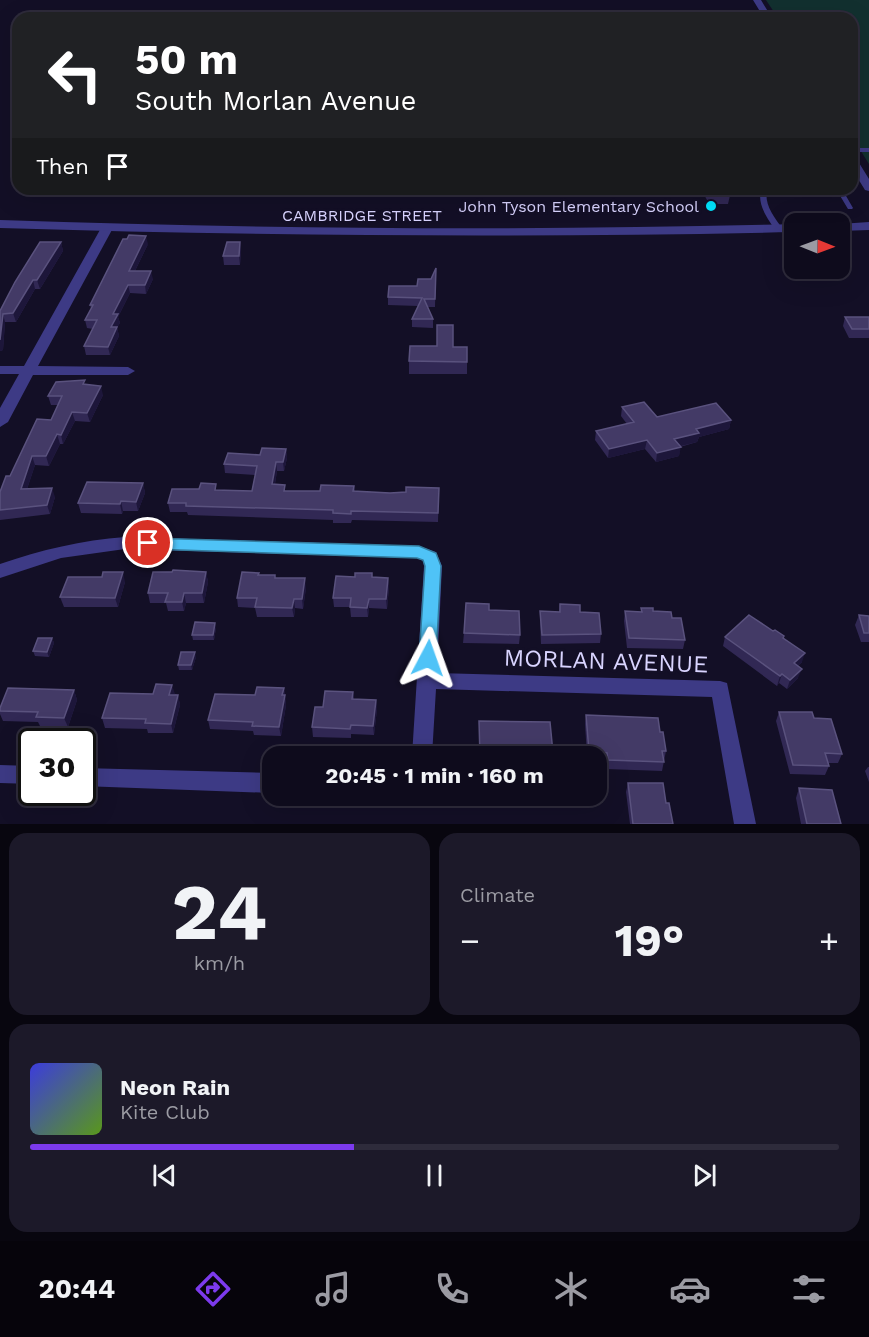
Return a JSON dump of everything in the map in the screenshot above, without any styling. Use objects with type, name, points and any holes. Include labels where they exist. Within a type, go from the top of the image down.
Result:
[{"type":"street","points":[[858,170],[869,188]]},
{"type":"street","name":"CAMBRIDGE STREET","points":[[0,224],[233,231],[603,232],[784,228]]},
{"type":"street","points":[[850,227],[869,226]]},
{"type":"street","points":[[0,422],[107,228]]},
{"type":"street","points":[[0,370],[128,371]]},
{"type":"street","points":[[0,571],[45,554],[85,546],[125,543],[419,552],[430,557],[433,566],[423,746]]},
{"type":"street","name":"MORLAN AVENUE","points":[[426,681],[720,689],[745,824]]},
{"type":"street","points":[[0,774],[18,775]]},
{"type":"street","points":[[96,777],[262,783]]},
{"type":"lane","points":[[762,195],[764,204],[778,228]]},
{"type":"lane","points":[[843,195],[850,208]]},
{"type":"green space","points":[[766,0],[869,0],[869,164],[858,147],[858,12],[774,12]]},
{"type":"building","points":[[129,235],[146,236],[129,271],[151,271],[145,285],[128,285],[113,314],[118,314],[111,327],[117,327],[108,347],[84,346],[97,320],[85,320],[93,305],[90,305],[123,239],[127,239]]},
{"type":"building","points":[[40,242],[61,242],[37,280],[33,280],[13,313],[3,314],[0,340],[0,311]]},
{"type":"building","points":[[227,242],[240,242],[239,256],[223,256]]},
{"type":"building","points":[[436,268],[435,299],[424,299],[433,319],[412,319],[422,298],[388,297],[389,286],[417,286],[418,279],[431,279]]},
{"type":"building","points":[[845,317],[869,317],[869,329],[852,329]]},
{"type":"building","points":[[437,325],[453,325],[453,347],[467,347],[467,362],[409,361],[410,346],[437,346]]},
{"type":"building","points":[[85,380],[83,384],[101,386],[87,413],[72,412],[61,435],[57,434],[46,456],[32,456],[21,489],[52,488],[47,505],[0,510],[0,492],[6,476],[10,476],[37,419],[51,420],[62,396],[48,396],[56,382]]},
{"type":"building","points":[[644,402],[657,417],[716,403],[731,420],[696,429],[699,433],[674,439],[681,447],[657,453],[647,440],[609,449],[596,431],[634,422],[622,407]]},
{"type":"building","points":[[262,448],[286,449],[283,462],[276,462],[272,484],[285,485],[284,491],[320,491],[321,485],[354,486],[353,491],[390,493],[406,492],[406,487],[439,488],[438,513],[351,511],[351,514],[333,513],[333,510],[186,506],[186,503],[168,503],[172,489],[199,489],[201,483],[216,484],[215,490],[252,491],[257,466],[224,464],[228,453],[260,455]]},
{"type":"building","points":[[87,482],[143,483],[136,502],[78,503]]},
{"type":"building","points":[[173,570],[206,572],[202,593],[184,593],[182,602],[165,602],[168,593],[148,593],[153,572],[172,572]]},
{"type":"building","points":[[103,572],[123,572],[115,598],[60,597],[68,577],[102,577]]},
{"type":"building","points":[[242,572],[275,575],[275,578],[305,578],[302,599],[294,599],[292,608],[255,607],[257,598],[237,598]]},
{"type":"building","points":[[355,573],[372,573],[372,577],[388,578],[386,599],[369,599],[367,608],[350,607],[351,598],[333,598],[336,576],[355,577]]},
{"type":"building","points":[[466,603],[489,604],[489,610],[519,611],[520,635],[464,633]]},
{"type":"building","points":[[560,604],[580,605],[580,612],[599,613],[601,634],[542,635],[540,611],[560,612]]},
{"type":"building","points":[[641,608],[671,612],[672,618],[681,618],[685,640],[629,638],[625,611],[642,612]]},
{"type":"building","points":[[749,615],[784,636],[783,638],[805,653],[794,663],[802,669],[790,680],[782,674],[780,676],[725,637]]},
{"type":"building","points":[[859,615],[869,616],[869,633],[864,633]]},
{"type":"building","points":[[195,622],[215,623],[213,635],[192,635]]},
{"type":"building","points":[[38,638],[52,638],[47,652],[33,651]]},
{"type":"building","points":[[181,652],[195,652],[191,665],[178,665]]},
{"type":"building","points":[[156,684],[172,685],[169,695],[178,695],[171,724],[145,723],[146,719],[102,718],[110,693],[153,694]]},
{"type":"building","points":[[257,687],[284,688],[282,695],[285,695],[279,727],[252,726],[253,722],[208,720],[215,694],[255,695]]},
{"type":"building","points":[[8,688],[74,690],[64,718],[36,717],[38,712],[0,711]]},
{"type":"building","points":[[325,691],[353,692],[352,699],[376,700],[373,726],[351,725],[350,729],[312,727],[315,707],[323,707]]},
{"type":"building","points":[[779,712],[812,712],[814,718],[831,719],[842,754],[825,753],[829,766],[793,765]]},
{"type":"building","points":[[586,715],[658,718],[666,751],[662,751],[664,762],[608,760],[607,746],[589,746]]},
{"type":"building","points":[[479,721],[550,722],[552,746],[480,746]]},
{"type":"building","points":[[628,783],[663,783],[666,803],[669,803],[673,824],[633,824]]},
{"type":"building","points":[[799,788],[832,790],[841,824],[807,824]]},
{"type":"place","name":"John Tyson Elementary School","points":[[711,206]]},
{"type":"route","points":[[148,543],[419,552],[430,557],[433,566],[428,658]]}]
